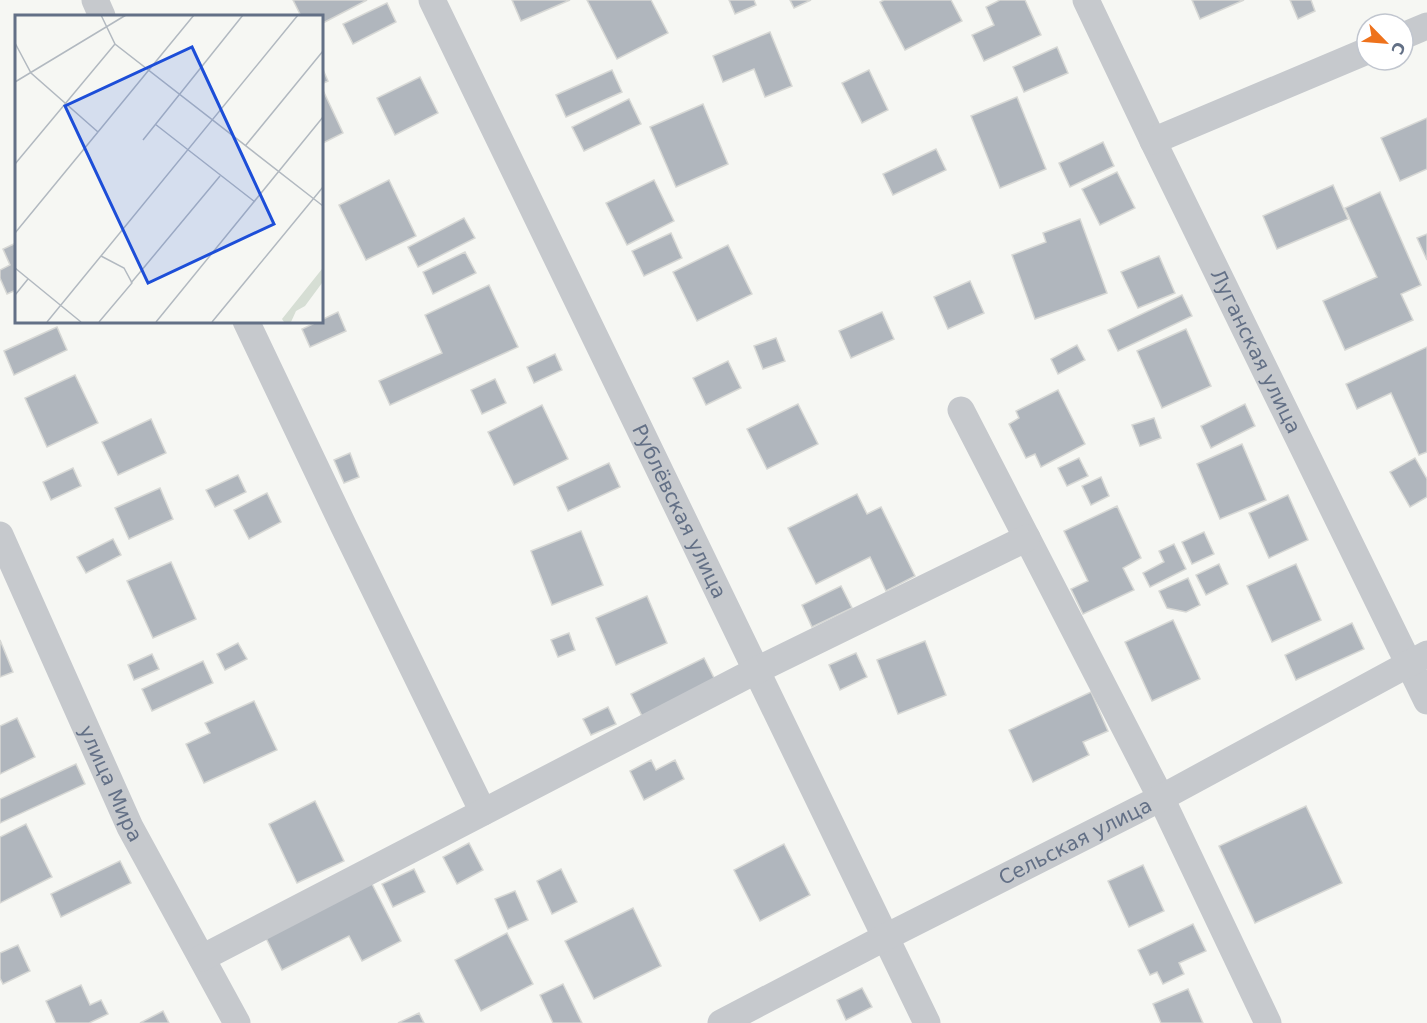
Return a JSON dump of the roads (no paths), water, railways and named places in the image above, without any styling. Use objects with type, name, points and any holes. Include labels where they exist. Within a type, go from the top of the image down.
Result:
[{"type":"street","points":[[95,0],[102,15]]},
{"type":"street","name":"Рублёвская улица","points":[[432,0],[927,1023]]},
{"type":"street","name":"Луганская улица","points":[[1086,0],[1153,141],[1418,659],[1427,701]]},
{"type":"street","points":[[1153,141],[1355,56]]},
{"type":"street","points":[[246,322],[483,812]]},
{"type":"street","points":[[961,410],[1161,798],[1268,1023]]},
{"type":"street","name":"улица Мира","points":[[0,535],[130,827],[237,1023]]},
{"type":"street","points":[[202,958],[757,670],[1027,538]]},
{"type":"street","name":"Сельская улица","points":[[721,1023],[1161,798],[1418,659]]}]
